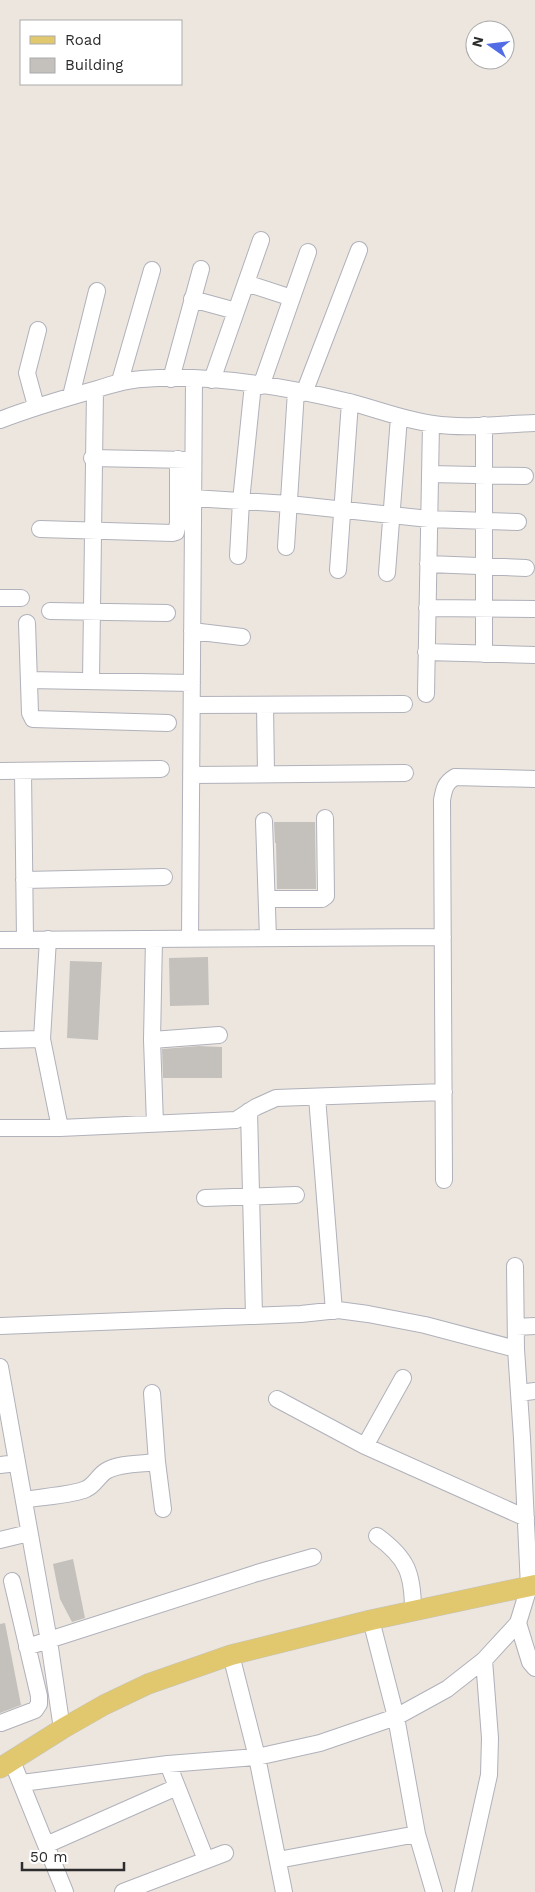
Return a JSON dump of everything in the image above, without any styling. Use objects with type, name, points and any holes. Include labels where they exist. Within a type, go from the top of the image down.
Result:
[{"type":"main road","points":[[6,1764],[104,1704],[148,1684],[231,1655],[371,1620],[532,1586]]},
{"type":"street","points":[[212,380],[261,240]]},
{"type":"street","points":[[286,547],[300,392],[359,250]]},
{"type":"street","points":[[238,556],[241,501],[257,385],[292,298],[308,252]]},
{"type":"street","points":[[171,378],[201,269]]},
{"type":"street","points":[[120,381],[152,270]]},
{"type":"street","points":[[246,283],[292,298]]},
{"type":"street","points":[[71,396],[97,291]]},
{"type":"street","points":[[192,299],[236,311]]},
{"type":"street","points":[[36,406],[27,373],[38,330]]},
{"type":"street","points":[[0,420],[36,406],[120,381],[171,378],[212,380],[300,392],[350,402],[430,424],[459,427],[535,423]]},
{"type":"street","points":[[40,529],[176,532],[186,460],[194,379]]},
{"type":"street","points":[[91,681],[92,458],[95,390]]},
{"type":"street","points":[[338,570],[350,402]]},
{"type":"street","points":[[388,573],[399,417]]},
{"type":"street","points":[[426,694],[430,424]]},
{"type":"street","points":[[484,425],[484,654]]},
{"type":"street","points":[[92,458],[186,460]]},
{"type":"street","points":[[186,460],[193,498],[190,939]]},
{"type":"street","points":[[430,474],[526,476]]},
{"type":"street","points":[[193,498],[289,504],[429,519],[518,522]]},
{"type":"street","points":[[428,564],[526,568]]},
{"type":"street","points":[[0,598],[21,598]]},
{"type":"street","points":[[427,608],[535,609]]},
{"type":"street","points":[[50,611],[167,613]]},
{"type":"street","points":[[27,624],[30,713],[33,719],[168,723]]},
{"type":"street","points":[[192,631],[242,637]]},
{"type":"street","points":[[426,652],[535,654]]},
{"type":"street","points":[[29,680],[192,683]]},
{"type":"street","points":[[192,705],[404,704]]},
{"type":"street","points":[[265,705],[266,774]]},
{"type":"street","points":[[0,772],[161,769]]},
{"type":"street","points":[[23,771],[25,940]]},
{"type":"street","points":[[192,775],[405,773]]},
{"type":"street","points":[[444,1180],[442,800],[444,789],[448,781],[455,777],[535,780]]},
{"type":"street","points":[[267,899],[322,899],[326,896],[325,818]]},
{"type":"street","points":[[264,821],[268,938]]},
{"type":"street","points":[[24,880],[164,877]]},
{"type":"street","points":[[0,940],[443,937]]},
{"type":"street","points":[[48,939],[42,1038],[60,1128]]},
{"type":"street","points":[[154,939],[152,1040],[155,1124]]},
{"type":"street","points":[[152,1040],[219,1035]]},
{"type":"street","points":[[0,1040],[42,1038]]},
{"type":"street","points":[[0,1128],[60,1128],[236,1120],[249,1111],[276,1098],[444,1092]]},
{"type":"street","points":[[317,1097],[334,1311]]},
{"type":"street","points":[[249,1111],[254,1316]]},
{"type":"street","points":[[205,1198],[296,1195]]},
{"type":"street","points":[[22,1783],[168,1764],[257,1757],[320,1743],[396,1717],[447,1689],[484,1660],[518,1623],[532,1586],[531,1538],[526,1518],[529,1457],[527,1392],[516,1349],[515,1266]]},
{"type":"street","points":[[0,1326],[334,1311],[368,1314],[425,1325],[516,1349]]},
{"type":"street","points":[[516,1327],[535,1326]]},
{"type":"street","points":[[1,1373],[49,1640],[62,1728]]},
{"type":"street","points":[[365,1446],[403,1378]]},
{"type":"street","points":[[152,1392],[157,1462],[163,1509]]},
{"type":"street","points":[[277,1400],[365,1446],[526,1518]]},
{"type":"street","points":[[24,1500],[84,1490],[94,1484],[108,1470],[117,1467],[157,1462]]},
{"type":"street","points":[[0,1465],[17,1463]]},
{"type":"street","points":[[0,1540],[29,1533]]},
{"type":"street","points":[[377,1536],[394,1549],[407,1567],[413,1588],[413,1611]]},
{"type":"street","points":[[27,1646],[257,1572],[314,1557]]},
{"type":"street","points":[[1,1723],[35,1710],[39,1704],[39,1696],[27,1646],[6,1581],[37,1577]]},
{"type":"street","points":[[371,1620],[396,1717],[417,1834],[434,1892]]},
{"type":"street","points":[[518,1623],[530,1662],[535,1668]]},
{"type":"street","points":[[231,1655],[257,1757],[284,1892]]},
{"type":"street","points":[[463,1892],[489,1775],[490,1738],[484,1660]]},
{"type":"street","points":[[6,1764],[22,1783],[64,1892]]},
{"type":"street","points":[[168,1764],[206,1860]]},
{"type":"street","points":[[46,1845],[177,1787]]},
{"type":"street","points":[[278,1860],[417,1834]]},
{"type":"street","points":[[123,1892],[226,1853]]},
{"type":"building","points":[[274,822],[315,822],[316,889],[277,889]]},
{"type":"building","points":[[208,957],[209,1005],[170,1006],[169,958]]},
{"type":"building","points":[[70,961],[102,962],[98,1040],[67,1038]]},
{"type":"building","points":[[199,1046],[222,1047],[222,1078],[163,1078],[162,1049]]},
{"type":"building","points":[[73,1559],[85,1618],[72,1622],[60,1599],[53,1564]]},
{"type":"building","points":[[5,1623],[21,1705],[0,1713],[0,1624]]}]
